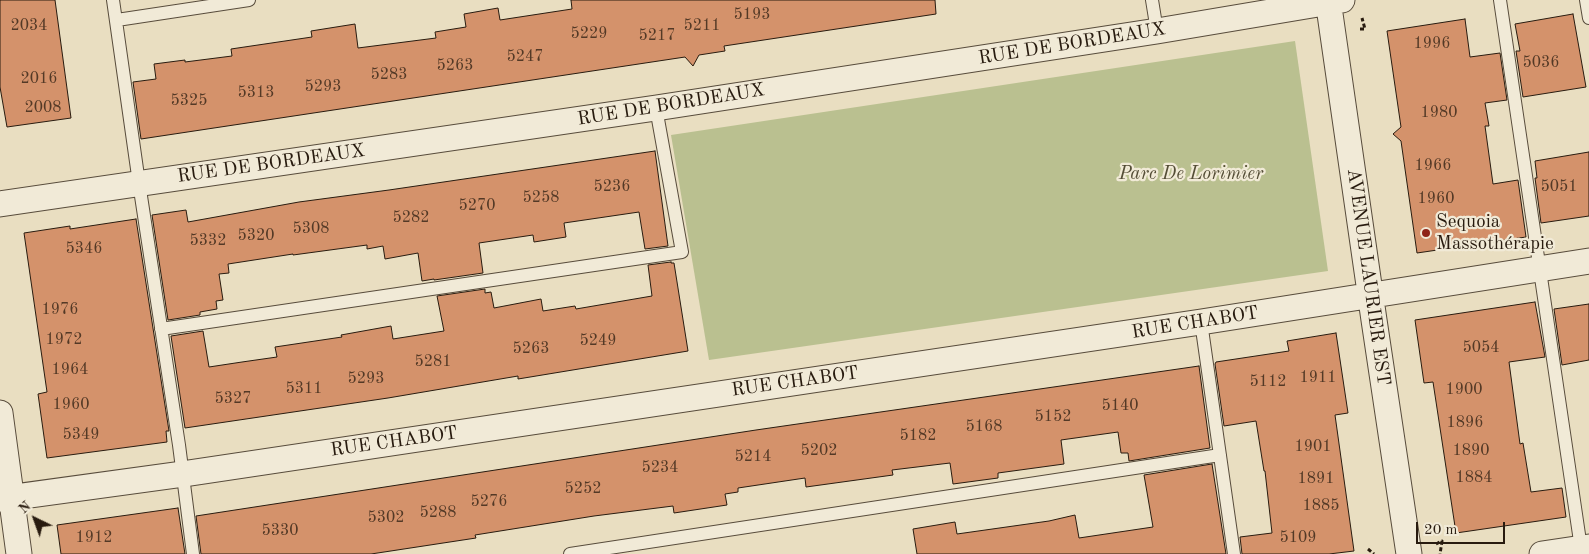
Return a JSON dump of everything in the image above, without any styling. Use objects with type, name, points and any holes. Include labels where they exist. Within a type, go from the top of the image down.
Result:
[{"type":"street","name":"RUE DE BORDEAUX","points":[[0,204],[656,108],[1157,31],[1333,1]]},
{"type":"street","name":"AVENUE LAURIER EST","points":[[1333,1],[1370,296],[1409,554]]},
{"type":"street","name":"RUE CHABOT","points":[[6,498],[183,474],[1200,322],[1589,261]]},
{"type":"street","points":[[0,413],[6,498],[19,554]]},
{"type":"street","points":[[1542,554],[1585,548]]},
{"type":"lane","points":[[114,0],[193,554]]},
{"type":"lane","points":[[117,20],[249,0]]},
{"type":"lane","points":[[1152,0],[1157,31]]},
{"type":"lane","points":[[1500,0],[1539,268],[1585,548]]},
{"type":"lane","points":[[1586,0],[1589,18]]},
{"type":"lane","points":[[161,329],[682,252],[656,108]]},
{"type":"lane","points":[[1200,322],[1234,554]]},
{"type":"lane","points":[[570,554],[1220,455]]},
{"type":"path","points":[[1368,549],[1374,554]]},
{"type":"green space","name":"Parc De Lorimier","points":[[1295,41],[1328,271],[709,360],[671,135]]},
{"type":"building","points":[[0,0],[55,0],[71,118],[7,127],[0,87]]},
{"type":"building","points":[[571,0],[935,0],[936,14],[724,46],[725,51],[699,55],[693,66],[685,57],[141,139],[133,82],[156,79],[154,64],[232,56],[231,49],[312,37],[311,31],[355,24],[358,48],[436,38],[435,32],[466,27],[464,14],[498,8],[500,20],[572,9]]},
{"type":"building","points":[[1573,14],[1586,87],[1523,97],[1516,51],[1520,51],[1515,24]]},
{"type":"building","points":[[1465,19],[1470,57],[1500,53],[1507,100],[1485,103],[1489,126],[1485,126],[1493,184],[1518,180],[1526,237],[1417,253],[1401,141],[1393,134],[1401,127],[1387,31]]},
{"type":"building","points":[[655,151],[668,246],[645,249],[639,212],[564,223],[566,237],[534,242],[533,235],[479,243],[483,273],[434,280],[422,281],[418,253],[385,259],[383,246],[367,249],[367,245],[293,254],[228,264],[229,273],[219,274],[223,300],[216,301],[217,309],[200,312],[200,315],[168,320],[152,215],[186,210],[188,222],[299,202]]},
{"type":"building","points":[[1589,152],[1589,216],[1541,223],[1535,178],[1537,178],[1535,161]]},
{"type":"building","points":[[136,219],[169,431],[166,431],[167,442],[47,458],[38,394],[47,392],[24,233],[70,226],[70,229]]},
{"type":"building","points":[[674,263],[688,351],[518,379],[518,376],[388,398],[185,428],[171,336],[203,331],[209,367],[277,357],[275,347],[342,337],[341,335],[391,326],[393,339],[444,331],[437,296],[485,289],[485,293],[491,292],[494,308],[541,299],[543,311],[575,306],[576,309],[652,296],[648,265]]},
{"type":"building","points":[[1535,302],[1545,357],[1509,362],[1520,444],[1523,443],[1531,492],[1562,488],[1566,517],[1456,533],[1433,382],[1424,383],[1415,320]]},
{"type":"building","points":[[1589,304],[1589,360],[1562,365],[1554,309]]},
{"type":"building","points":[[1336,333],[1348,413],[1335,415],[1354,551],[1329,554],[1242,554],[1240,537],[1272,533],[1265,471],[1256,421],[1224,426],[1215,364],[1216,362],[1289,351],[1287,341]]},
{"type":"building","points":[[1199,366],[1210,448],[1129,461],[1128,453],[1121,453],[1118,432],[1061,440],[1064,464],[998,473],[998,478],[953,484],[950,463],[892,470],[893,475],[806,487],[805,478],[738,488],[738,492],[725,494],[727,505],[674,513],[673,506],[594,516],[475,535],[476,538],[371,554],[201,554],[196,516],[756,430]]},
{"type":"building","points":[[1212,464],[1226,554],[917,554],[913,529],[955,522],[957,534],[1049,521],[1075,515],[1079,538],[1153,527],[1144,475]]},
{"type":"building","points":[[178,508],[185,554],[61,554],[57,525]]},
{"type":"place","name":"Sequoia Massothérapie","points":[[1426,233]]}]
